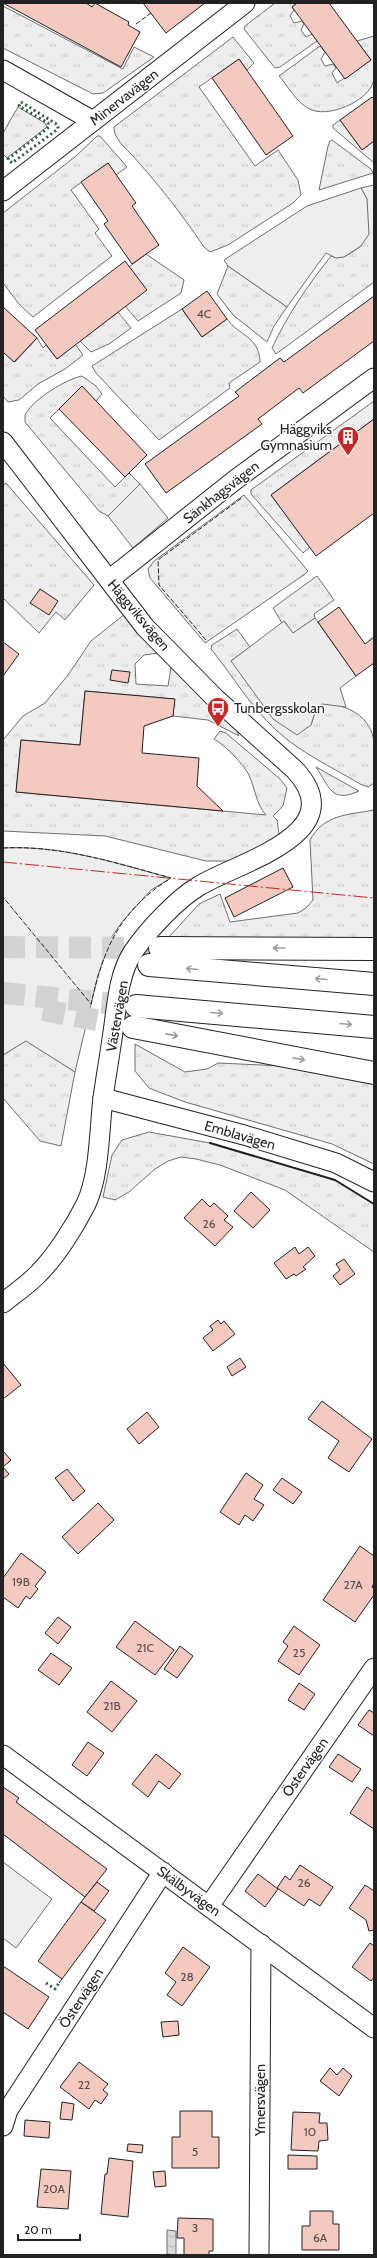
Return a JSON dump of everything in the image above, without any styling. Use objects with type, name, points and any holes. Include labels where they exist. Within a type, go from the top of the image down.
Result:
[{"type":"highway","points":[[374,949],[154,956],[374,984]]},
{"type":"highway","points":[[136,1006],[374,1027]]},
{"type":"highway","points":[[133,1027],[374,1074]]},
{"type":"street","name":"Minervavägen","points":[[3,191],[245,3]]},
{"type":"street","points":[[3,70],[93,121]]},
{"type":"street","name":"Sänkhagsvägen","points":[[109,580],[235,480],[374,378]]},
{"type":"street","name":"Häggviksvägen","points":[[3,442],[145,627],[215,698],[295,770]]},
{"type":"street","name":"Västervägen","points":[[3,1303],[40,1273],[65,1238],[86,1202],[98,1158],[103,1098],[120,984],[133,953],[159,919],[198,886],[287,842],[300,832],[308,818],[312,796],[305,781],[295,770]]},
{"type":"street","name":"Emblavägen","points":[[103,1098],[244,1135],[336,1163],[374,1182]]},
{"type":"street","name":"Östervägen","points":[[209,1906],[374,1668]]},
{"type":"street","name":"Skälbyvägen","points":[[3,1755],[374,2028]]},
{"type":"street","name":"Östervägen","points":[[3,2126],[8,2110],[163,1872]]},
{"type":"street","name":"Ymersvägen","points":[[259,2255],[261,1944]]},
{"type":"green space","points":[[275,3],[297,3],[292,7],[294,10],[290,16],[294,23],[302,21],[304,24],[301,30],[306,37],[312,34],[317,41],[280,67],[275,68],[244,29],[245,26]]},
{"type":"green space","points":[[3,6],[123,69],[134,47],[154,57],[103,93],[93,94],[3,48]]},
{"type":"green space","points":[[374,36],[375,74],[371,87],[357,101],[347,106],[325,112],[308,108],[296,98],[279,76],[320,46],[325,52],[321,59],[325,66],[333,64],[336,68],[332,73],[337,83],[371,60],[357,41]]},
{"type":"green space","points":[[233,37],[254,63],[247,70],[239,59],[199,87],[255,166],[278,150],[298,180],[301,195],[293,203],[228,245],[210,252],[204,247],[142,166],[120,142],[115,135],[114,127]]},
{"type":"green space","points":[[18,107],[45,123],[47,127],[7,158],[3,154],[3,133]]},
{"type":"green space","points":[[340,120],[362,150],[374,141],[374,163],[333,128],[333,125]]},
{"type":"green space","points":[[97,136],[100,136],[127,167],[116,175],[108,163],[71,190],[99,229],[95,233],[112,256],[33,317],[19,304],[3,283],[3,213],[76,156]]},
{"type":"green space","points":[[332,140],[371,169],[373,173],[319,190],[328,146]]},
{"type":"green space","points":[[374,185],[374,282],[276,354],[272,348],[285,323],[306,289],[331,256],[343,257],[361,246],[367,199],[361,188]]},
{"type":"green space","points":[[361,188],[367,199],[369,234],[361,246],[344,257],[336,258],[326,253],[287,307],[228,266],[224,260],[307,206]]},
{"type":"green space","points":[[146,254],[184,280],[181,293],[138,321],[125,306],[129,267]]},
{"type":"green space","points":[[228,266],[287,307],[274,326],[267,342],[233,315],[217,294]]},
{"type":"green space","points":[[182,309],[202,337],[227,319],[232,325],[252,341],[259,353],[260,362],[229,383],[230,388],[159,440],[96,373],[92,366]]},
{"type":"green space","points":[[118,312],[131,328],[109,344],[91,352],[80,341]]},
{"type":"green space","points":[[37,338],[43,348],[46,345],[57,359],[75,344],[83,355],[65,369],[38,384],[19,400],[8,402],[3,396],[3,352],[15,362]]},
{"type":"green space","points":[[82,376],[96,386],[102,394],[96,401],[81,387],[50,418],[115,487],[129,473],[140,484],[108,516],[99,511],[25,422],[25,415],[29,409],[42,397],[67,381]]},
{"type":"green space","points":[[374,401],[374,419],[271,495],[310,547],[303,553],[251,494],[251,490]]},
{"type":"green space","points":[[6,483],[94,585],[65,620],[56,612],[39,633],[3,598],[3,485]]},
{"type":"green space","points":[[244,495],[308,571],[205,643],[150,578],[148,569],[154,561]]},
{"type":"green space","points":[[317,576],[334,600],[314,614],[315,618],[293,634],[285,622],[282,623],[273,608]]},
{"type":"green space","points":[[135,606],[158,653],[144,655],[135,664],[136,684],[168,686],[173,655],[229,711],[239,736],[208,720],[173,716],[174,699],[85,691],[80,745],[21,740],[16,792],[266,815],[260,806],[249,775],[228,750],[214,739],[220,731],[226,733],[280,779],[287,788],[283,806],[273,816],[277,820],[279,834],[270,842],[230,861],[206,861],[105,836],[3,831],[3,740],[23,716],[45,703],[68,675],[91,641]]},
{"type":"green space","points":[[237,629],[250,647],[231,661],[311,725],[316,709],[322,704],[340,706],[356,713],[363,719],[368,725],[374,743],[374,783],[368,787],[360,784],[305,752],[285,738],[258,711],[211,649],[212,645]]},
{"type":"green space","points":[[316,767],[359,791],[350,794],[337,794],[328,786]]},
{"type":"green space","points":[[374,810],[374,944],[169,937],[199,904],[220,894],[230,922],[298,913],[306,908],[313,900],[310,840],[316,831],[322,825],[338,817]]},
{"type":"green space","points":[[3,848],[46,849],[67,852],[109,861],[171,878],[151,890],[122,922],[111,938],[98,975],[75,1072],[26,1041],[3,1055]]},
{"type":"green space","points":[[26,1040],[75,1072],[61,1146],[40,1141],[3,1098],[3,1055]]},
{"type":"green space","points":[[135,1044],[185,1072],[207,1069],[218,1063],[283,1066],[374,1082],[374,1164],[332,1144],[185,1102],[149,1088],[135,1071]]},
{"type":"green space","points":[[149,1132],[210,1143],[335,1180],[374,1204],[374,1252],[285,1190],[220,1165],[196,1159],[181,1157],[168,1161],[155,1169],[129,1192],[115,1200],[103,1197],[112,1155],[122,1140]]},
{"type":"green space","points":[[3,1862],[52,1899],[16,1948],[3,1938]]},
{"type":"shaded area","points":[[140,484],[168,518],[133,548],[108,516]]},
{"type":"shaded area","points":[[315,618],[356,676],[340,688],[346,707],[322,704],[316,709],[311,725],[297,735],[273,719],[231,661],[284,621],[293,633]]},
{"type":"water","points":[[167,2230],[176,2231],[176,2255],[167,2254]]},
{"type":"building","points":[[3,3],[86,3],[92,7],[95,3],[129,22],[128,25],[140,32],[121,67]]},
{"type":"building","points":[[143,3],[205,3],[166,33]]},
{"type":"building","points":[[297,3],[329,3],[371,60],[345,79],[292,7]]},
{"type":"building","points":[[239,59],[293,136],[266,155],[212,78]]},
{"type":"building","points":[[372,97],[374,99],[374,141],[362,150],[340,120]]},
{"type":"building","points":[[108,163],[136,203],[132,206],[159,245],[132,264],[104,224],[108,221],[81,182]]},
{"type":"building","points":[[125,261],[147,290],[57,359],[35,330]]},
{"type":"building","points":[[207,291],[227,319],[202,337],[182,309]]},
{"type":"building","points":[[374,296],[374,341],[303,393],[299,388],[258,419],[262,424],[166,493],[145,464],[239,396],[235,392],[280,358],[284,362]]},
{"type":"building","points":[[3,307],[37,338],[14,362],[3,352]]},
{"type":"building","points":[[82,386],[147,455],[125,477],[59,409]]},
{"type":"building","name":"Häggviks Gymnasium","points":[[374,419],[374,513],[316,556],[271,495]]},
{"type":"building","points":[[40,589],[58,601],[49,615],[30,603]]},
{"type":"building","points":[[339,607],[365,644],[374,637],[374,663],[356,676],[318,622]]},
{"type":"building","points":[[3,642],[19,654],[3,676]]},
{"type":"building","points":[[112,670],[130,672],[128,683],[110,680]]},
{"type":"building","points":[[85,691],[175,699],[173,716],[144,726],[142,753],[199,758],[197,786],[223,811],[16,792],[21,740],[80,745]]},
{"type":"building","points":[[283,868],[293,887],[234,917],[225,898]]},
{"type":"building","points":[[251,1192],[270,1210],[253,1228],[234,1211]]},
{"type":"building","points":[[202,1199],[210,1207],[214,1203],[228,1216],[224,1220],[233,1227],[215,1246],[184,1218]]},
{"type":"building","points":[[295,1247],[299,1254],[308,1247],[315,1256],[303,1267],[306,1269],[296,1276],[294,1274],[286,1279],[274,1263]]},
{"type":"building","points":[[344,1259],[355,1274],[340,1285],[333,1276],[340,1270],[336,1264]]},
{"type":"building","points":[[218,1320],[221,1324],[224,1321],[235,1334],[213,1351],[203,1338],[213,1330],[210,1326]]},
{"type":"building","points":[[240,1358],[246,1367],[232,1376],[227,1367]]},
{"type":"building","points":[[3,1363],[21,1385],[3,1399]]},
{"type":"building","points":[[322,1401],[372,1439],[349,1472],[328,1458],[339,1441],[308,1419]]},
{"type":"building","points":[[147,1412],[159,1427],[139,1444],[127,1429]]},
{"type":"building","points":[[3,1451],[11,1460],[3,1467]]},
{"type":"building","points":[[3,1467],[9,1474],[3,1479]]},
{"type":"building","points":[[67,1469],[85,1491],[73,1501],[55,1478]]},
{"type":"building","points":[[246,1473],[263,1485],[254,1499],[264,1505],[253,1521],[245,1515],[239,1525],[220,1512]]},
{"type":"building","points":[[282,1478],[302,1492],[293,1504],[273,1490]]},
{"type":"building","points":[[98,1503],[114,1520],[78,1554],[62,1537]]},
{"type":"building","points":[[360,1546],[374,1556],[374,1583],[372,1587],[374,1589],[374,1595],[355,1622],[323,1600]]},
{"type":"building","points":[[21,1553],[46,1572],[35,1586],[38,1589],[30,1599],[26,1596],[18,1608],[3,1597],[3,1578]]},
{"type":"building","points":[[58,1617],[71,1627],[58,1644],[45,1633]]},
{"type":"building","points":[[135,1621],[174,1650],[155,1675],[116,1647]]},
{"type":"building","points":[[294,1626],[320,1645],[299,1675],[278,1661],[288,1646],[283,1642]]},
{"type":"building","points":[[180,1646],[193,1656],[177,1678],[164,1669]]},
{"type":"building","points":[[51,1653],[72,1668],[59,1685],[38,1670]]},
{"type":"building","points":[[111,1681],[137,1701],[112,1732],[87,1712]]},
{"type":"building","points":[[299,1683],[315,1694],[304,1710],[288,1700]]},
{"type":"building","points":[[369,1710],[374,1713],[374,1736],[358,1725]]},
{"type":"building","points":[[88,1742],[104,1753],[87,1776],[72,1765]]},
{"type":"building","points":[[156,1754],[181,1774],[169,1789],[159,1781],[148,1797],[132,1784]]},
{"type":"building","points":[[338,1754],[361,1769],[352,1782],[329,1767]]},
{"type":"building","points":[[3,1787],[19,1798],[16,1802],[107,1869],[85,1897],[3,1834]]},
{"type":"building","points":[[367,1787],[374,1792],[374,1829],[350,1813]]},
{"type":"building","points":[[300,1865],[333,1887],[320,1906],[309,1899],[304,1906],[277,1888],[285,1876],[290,1880]]},
{"type":"building","points":[[258,1874],[278,1889],[265,1907],[245,1891]]},
{"type":"building","points":[[97,1882],[109,1891],[94,1911],[81,1902]]},
{"type":"building","points":[[365,1885],[374,1891],[374,1930],[369,1931],[366,1920],[349,1908]]},
{"type":"building","points":[[81,1902],[106,1920],[62,1979],[38,1961]]},
{"type":"building","points":[[370,1943],[374,1946],[374,1977],[371,1981],[352,1967]]},
{"type":"building","points":[[183,1947],[210,1967],[182,2006],[167,1995],[176,1982],[165,1973]]},
{"type":"building","points":[[3,1966],[49,1997],[28,2029],[3,2012]]},
{"type":"building","points":[[178,2021],[179,2035],[163,2037],[161,2022]]},
{"type":"building","points":[[79,2062],[108,2084],[103,2090],[108,2094],[101,2104],[95,2100],[89,2109],[60,2087]]},
{"type":"building","points":[[330,2068],[337,2075],[343,2068],[352,2076],[339,2096],[320,2081]]},
{"type":"building","points":[[62,2102],[74,2104],[72,2120],[60,2119]]},
{"type":"building","points":[[180,2111],[212,2111],[212,2137],[219,2137],[219,2168],[172,2168],[172,2137],[180,2137]]},
{"type":"building","points":[[293,2112],[320,2113],[319,2123],[327,2123],[328,2140],[319,2141],[318,2151],[291,2150]]},
{"type":"building","points":[[25,2120],[50,2122],[49,2138],[24,2136]]},
{"type":"building","points":[[128,2144],[143,2145],[142,2153],[127,2151]]},
{"type":"building","points":[[288,2155],[317,2156],[317,2169],[288,2169]]},
{"type":"building","points":[[109,2158],[133,2161],[128,2217],[101,2214],[105,2174],[107,2174]]},
{"type":"building","points":[[41,2169],[71,2171],[68,2209],[37,2207]]},
{"type":"building","points":[[165,2171],[166,2186],[155,2187],[153,2172]]},
{"type":"building","points":[[310,2211],[333,2211],[333,2224],[339,2224],[339,2250],[302,2250],[302,2226],[310,2226]]},
{"type":"building","points":[[178,2218],[213,2219],[213,2251],[209,2251],[209,2255],[184,2255],[184,2238],[177,2238]]},
{"type":"tunnel","points":[[3,947],[160,948]]},
{"type":"tunnel","points":[[3,993],[136,1006]]},
{"type":"tunnel","points":[[43,1010],[133,1027]]},
{"type":"hedge","points":[[21,102],[58,125],[58,129],[12,163],[8,159],[49,127],[48,123],[19,106],[21,102]]},
{"type":"hedge","points":[[46,1983],[55,1989],[59,1983]]},
{"type":"fence","points":[[136,24],[151,13]]},
{"type":"fence","points":[[206,640],[159,585],[158,560],[243,497]]},
{"type":"fence","points":[[3,848],[46,849],[67,852],[109,861],[171,878],[153,890],[139,903],[117,932],[102,965],[91,1004],[3,897]]},
{"type":"fence","points":[[59,1983],[62,1979]]},
{"type":"wall","points":[[210,1143],[335,1180],[374,1204]]},
{"type":"power","points":[[3,862],[374,898]]},
{"type":"place","name":"Häggviks Gymnasium","points":[[348,456]]},
{"type":"place","name":"Tunbergsskolan","points":[[218,728]]}]
